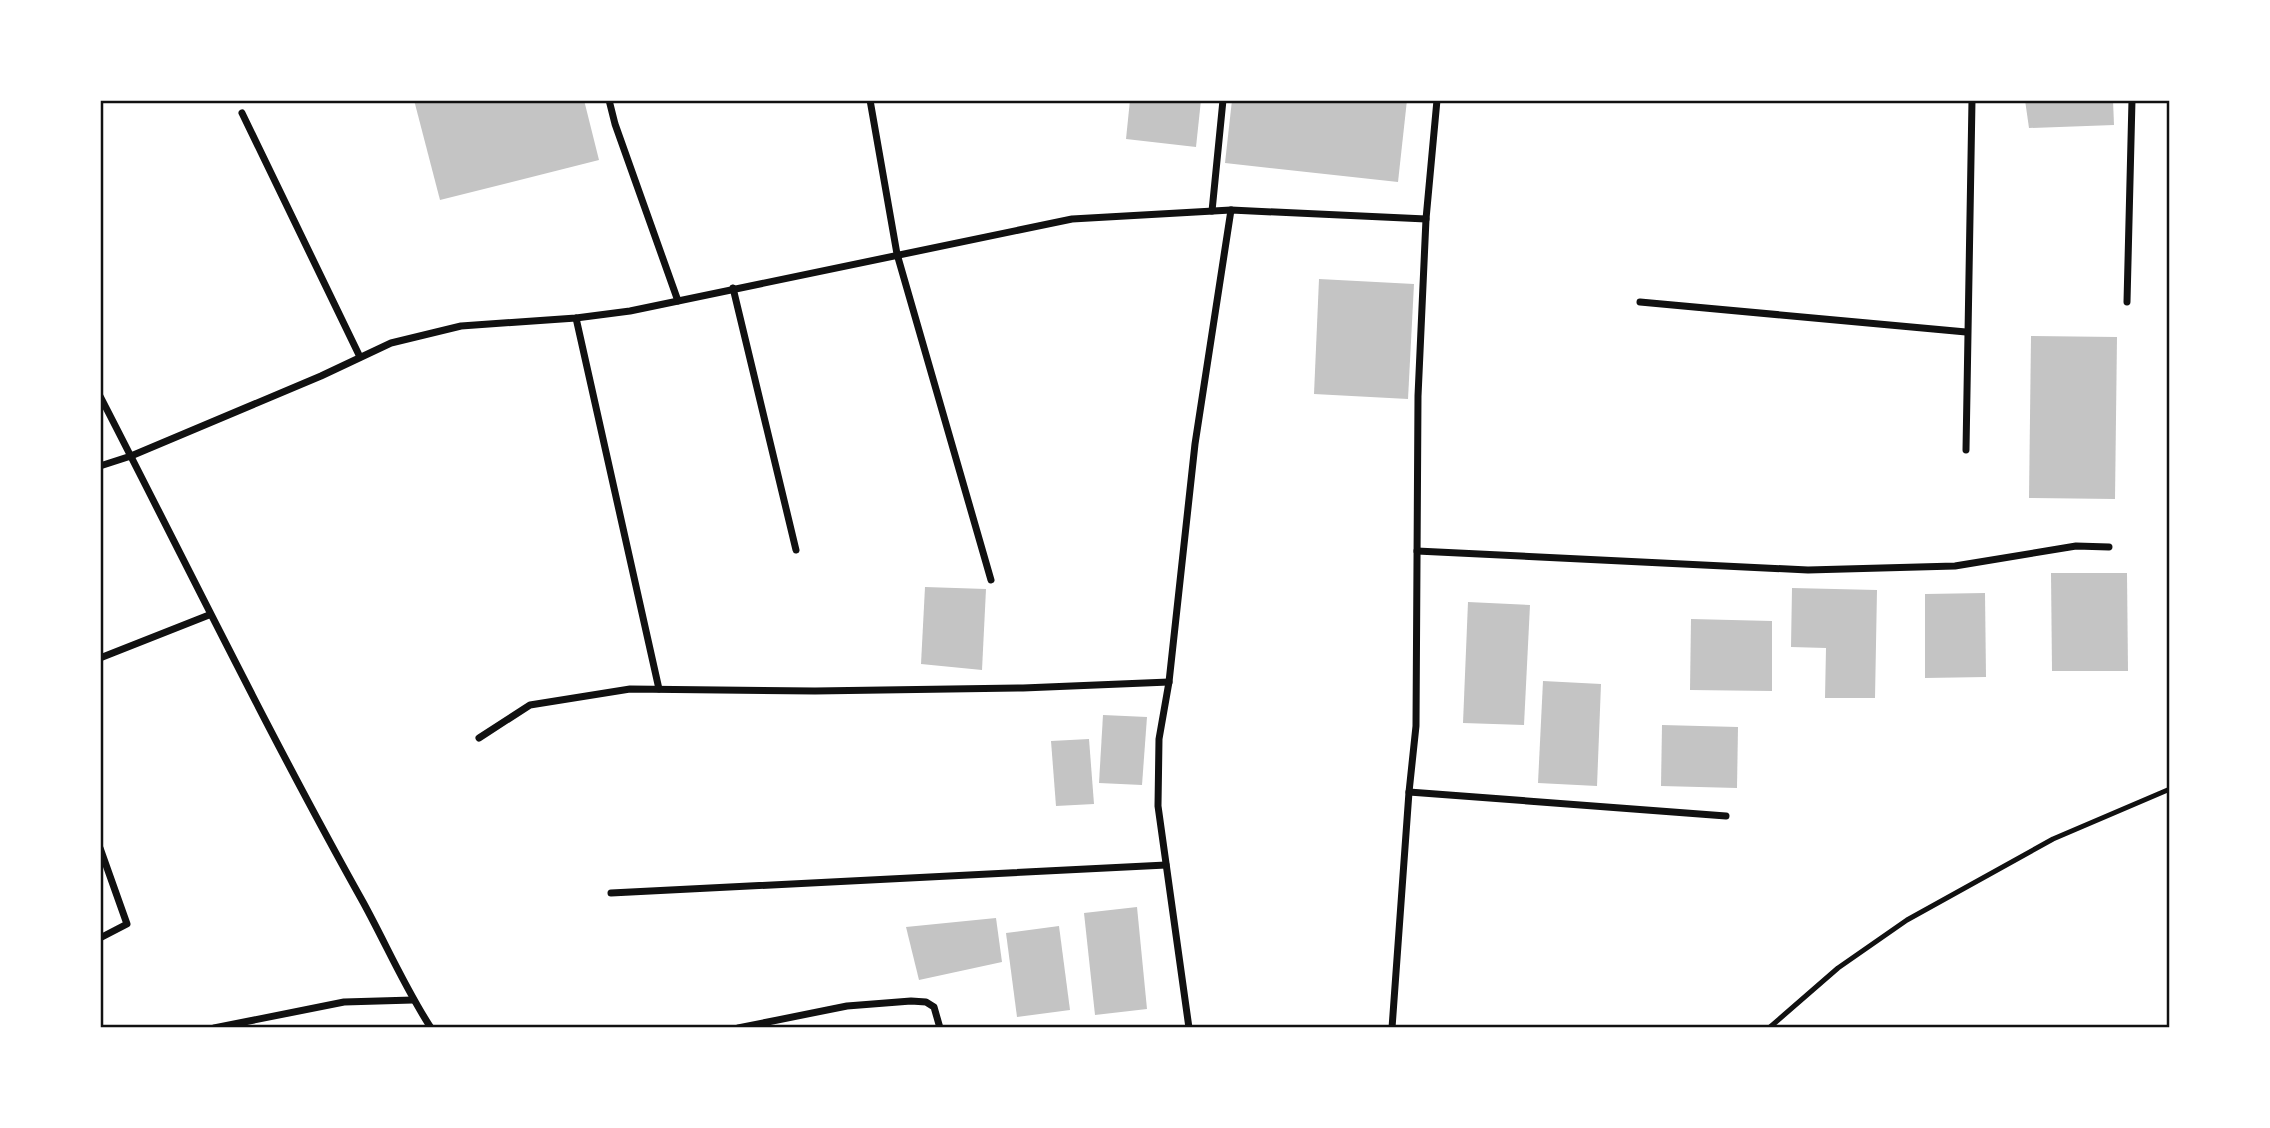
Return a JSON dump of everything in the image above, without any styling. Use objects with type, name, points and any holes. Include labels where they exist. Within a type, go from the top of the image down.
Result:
[{"type":"street","points":[[610,100],[615,124],[678,301]]},
{"type":"street","points":[[870,100],[897,254],[991,580]]},
{"type":"street","points":[[1212,211],[1223,100]]},
{"type":"street","points":[[1392,1028],[1416,726],[1418,396],[1426,219],[1437,100]]},
{"type":"street","points":[[1966,450],[1972,100]]},
{"type":"street","points":[[2127,302],[2132,100]]},
{"type":"street","points":[[242,113],[360,358]]},
{"type":"street","points":[[1189,1028],[1158,806],[1159,738],[1169,682],[1195,444],[1230,210]]},
{"type":"street","points":[[100,466],[131,456],[391,343],[461,326],[576,318],[630,311],[1072,219],[1230,210],[1426,219]]},
{"type":"street","points":[[733,288],[796,550]]},
{"type":"street","points":[[1640,302],[1966,332]]},
{"type":"street","points":[[576,318],[659,690]]},
{"type":"street","points":[[100,396],[209,615],[305,799],[371,917],[413,1000],[431,1028]]},
{"type":"street","points":[[1417,551],[1808,570],[1955,566],[2076,546],[2109,547]]},
{"type":"street","points":[[100,658],[209,615]]},
{"type":"street","points":[[479,738],[530,705],[631,689],[815,691],[1169,682]]},
{"type":"street","points":[[1409,792],[1726,816]]},
{"type":"street","points":[[100,848],[127,924],[100,938]]},
{"type":"street","points":[[611,893],[1166,865]]},
{"type":"street","points":[[214,1028],[344,1002],[413,1000]]},
{"type":"street","points":[[738,1028],[847,1006],[911,1001],[926,1002],[934,1007],[940,1028]]},
{"type":"lane","points":[[1769,1028],[1838,968],[1907,920],[2053,839],[2170,789]]},
{"type":"building","points":[[414,100],[584,100],[599,160],[440,200]]},
{"type":"building","points":[[1130,100],[1201,100],[1196,147],[1126,139]]},
{"type":"building","points":[[1232,100],[1407,100],[1398,182],[1225,163]]},
{"type":"building","points":[[2025,100],[2113,100],[2114,125],[2029,128]]},
{"type":"building","points":[[1319,279],[1414,284],[1408,399],[1314,394]]},
{"type":"building","points":[[2031,336],[2117,337],[2115,499],[2029,498]]},
{"type":"building","points":[[2051,573],[2127,573],[2128,671],[2052,671]]},
{"type":"building","points":[[925,587],[986,589],[982,670],[921,664]]},
{"type":"building","points":[[1792,588],[1877,590],[1875,698],[1825,698],[1826,648],[1791,647]]},
{"type":"building","points":[[1985,593],[1986,677],[1925,678],[1925,594]]},
{"type":"building","points":[[1468,602],[1530,605],[1524,725],[1463,723]]},
{"type":"building","points":[[1691,619],[1772,621],[1772,691],[1690,690]]},
{"type":"building","points":[[1543,681],[1601,684],[1597,786],[1538,783]]},
{"type":"building","points":[[1103,715],[1147,717],[1142,785],[1099,783]]},
{"type":"building","points":[[1662,725],[1738,727],[1737,788],[1661,786]]},
{"type":"building","points":[[1089,739],[1094,804],[1056,806],[1051,741]]},
{"type":"building","points":[[1137,907],[1147,1009],[1095,1015],[1084,913]]},
{"type":"building","points":[[996,918],[1002,962],[919,980],[906,927]]},
{"type":"building","points":[[1059,926],[1070,1010],[1017,1017],[1006,933]]}]
